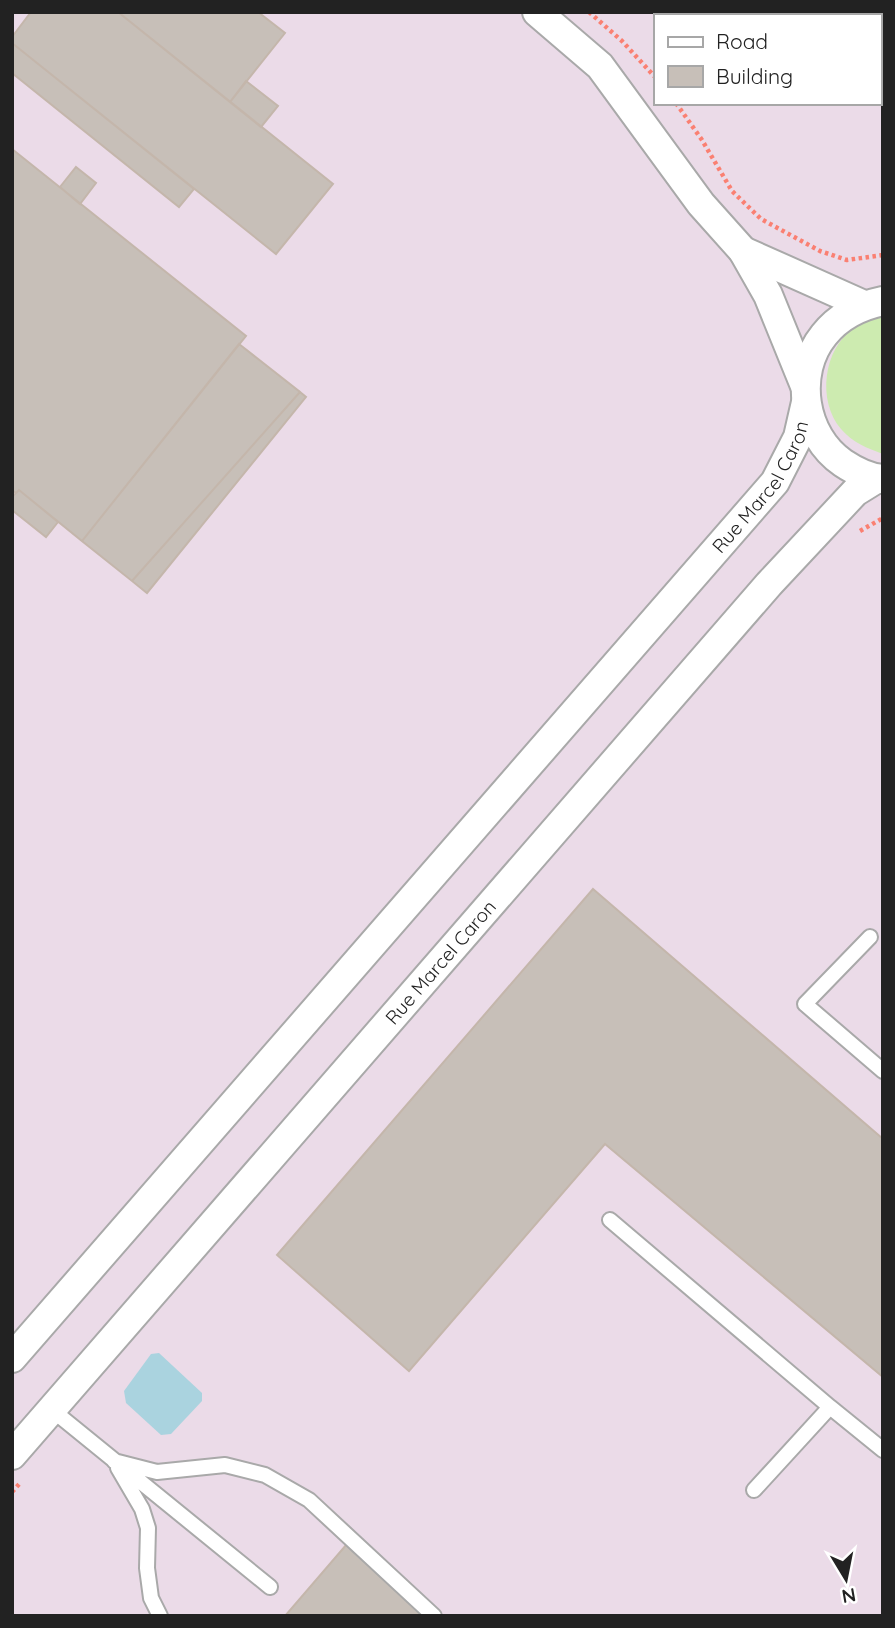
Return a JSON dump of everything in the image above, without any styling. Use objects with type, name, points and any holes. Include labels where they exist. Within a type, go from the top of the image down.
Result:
[{"type":"street","points":[[537,12],[600,66],[701,204],[743,251],[768,295],[805,394],[811,423],[822,442],[836,459],[855,471],[879,479]]},
{"type":"street","points":[[743,251],[873,303]]},
{"type":"street","name":"Rue Marcel Caron","points":[[12,1358],[775,482],[797,437],[810,360],[822,336],[841,318],[873,303]]},
{"type":"street","name":"Rue Marcel Caron","points":[[12,1455],[769,584],[855,492],[879,479]]},
{"type":"lane","points":[[870,937],[805,1004],[883,1071]]},
{"type":"lane","points":[[610,1220],[883,1450]]},
{"type":"lane","points":[[754,1490],[830,1406]]},
{"type":"lane","points":[[51,1409],[270,1587]]},
{"type":"lane","points":[[114,1461],[142,1509],[148,1528],[147,1567],[151,1598],[160,1616]]},
{"type":"lane","points":[[114,1461],[157,1472],[225,1465],[265,1475],[309,1500],[434,1616]]},
{"type":"path","points":[[589,12],[622,41],[654,76]]},
{"type":"path","points":[[677,105],[732,191],[761,219],[820,251],[846,260],[883,255]]},
{"type":"path","points":[[851,536],[883,518]]},
{"type":"shaded area","points":[[12,12],[883,12],[883,1616],[12,1616]]},
{"type":"green space","points":[[883,315],[883,454],[855,441],[841,429],[833,417],[826,390],[830,362],[844,337],[860,324]]},
{"type":"water","points":[[159,1353],[202,1393],[202,1401],[171,1434],[161,1435],[126,1403],[124,1391],[151,1354]]},
{"type":"building","points":[[31,12],[118,12],[333,184],[276,254],[12,43],[12,37]]},
{"type":"building","points":[[118,12],[258,12],[285,33],[230,102]]},
{"type":"building","points":[[740,12],[783,12],[782,14]]},
{"type":"building","points":[[12,43],[194,189],[179,207],[12,73]]},
{"type":"building","points":[[246,81],[278,106],[261,127],[230,102]]},
{"type":"building","points":[[12,149],[246,336],[82,541],[19,490],[16,493],[12,490]]},
{"type":"building","points":[[76,167],[96,183],[80,204],[60,187]]},
{"type":"building","points":[[239,344],[300,392],[132,581],[82,541]]},
{"type":"building","points":[[300,392],[306,397],[147,593],[132,581]]},
{"type":"building","points":[[19,490],[58,522],[46,537],[12,510],[12,497]]},
{"type":"building","points":[[593,889],[883,1139],[883,1377],[605,1144],[409,1371],[277,1255]]},
{"type":"building","points":[[347,1544],[430,1616],[285,1616]]}]
